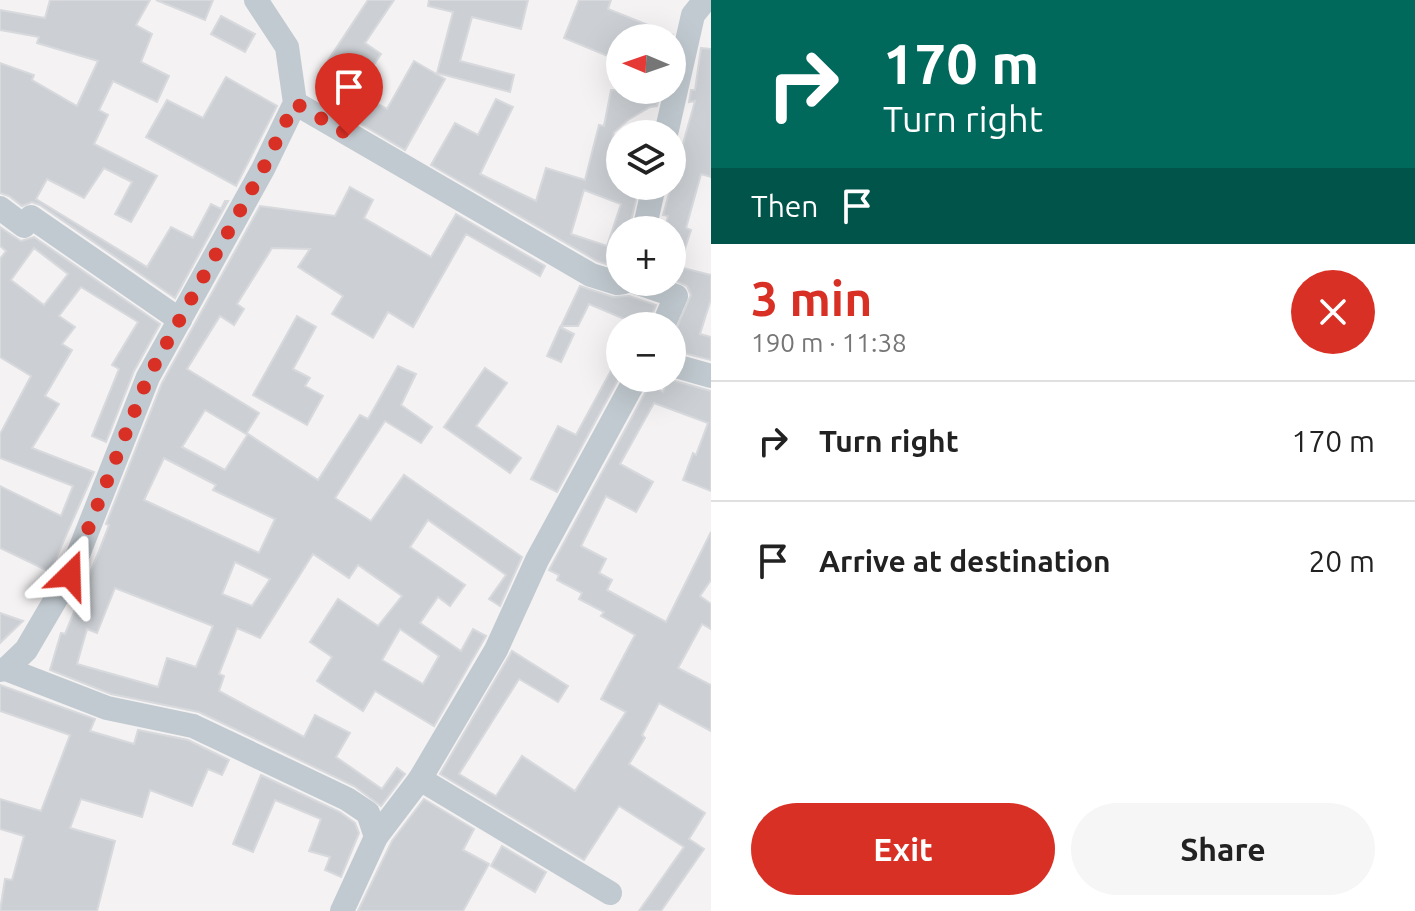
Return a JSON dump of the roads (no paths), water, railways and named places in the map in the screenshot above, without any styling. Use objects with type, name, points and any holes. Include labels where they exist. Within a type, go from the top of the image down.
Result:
[{"type":"street","points":[[255,0],[287,47],[295,103],[263,169],[148,377],[70,575],[26,650],[3,670],[107,708],[193,726],[347,799],[368,813],[376,837]]},
{"type":"street","points":[[669,120],[693,15],[705,0]]},
{"type":"street","points":[[295,103],[591,275],[606,278]]},
{"type":"street","points":[[0,208],[24,226],[31,217],[180,320]]},
{"type":"street","points":[[686,369],[711,376]]},
{"type":"street","points":[[342,911],[376,837],[420,779],[496,650],[537,560],[628,392]]},
{"type":"street","points":[[420,779],[610,893]]}]
